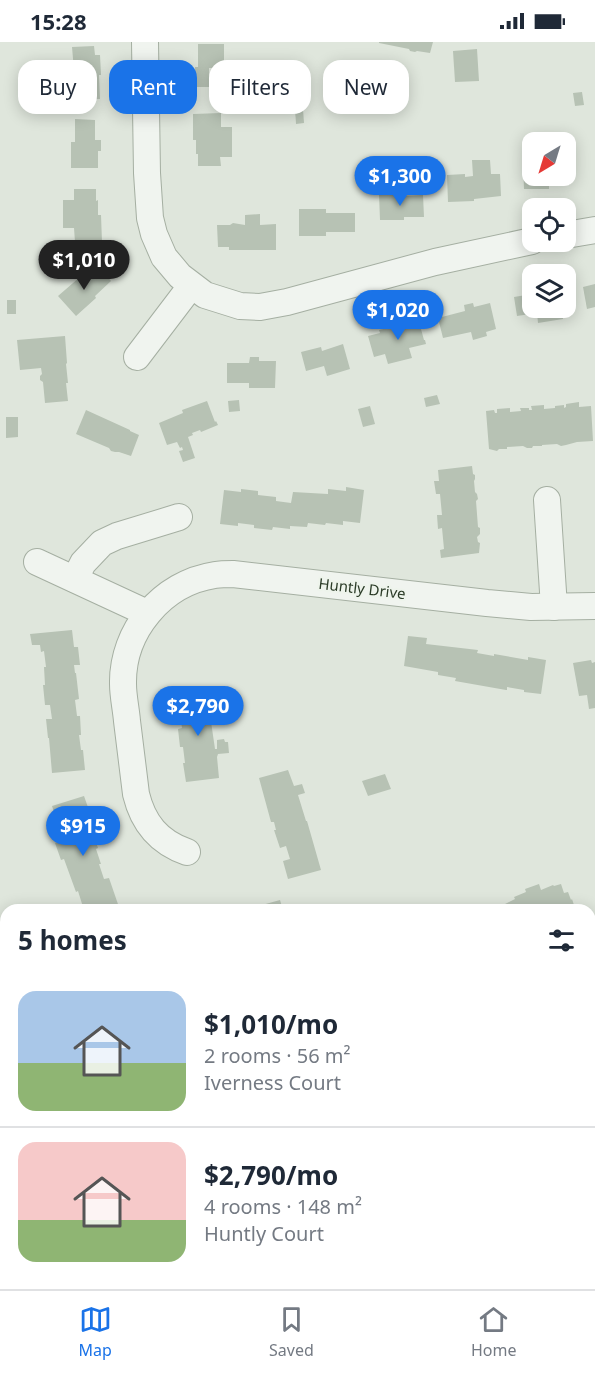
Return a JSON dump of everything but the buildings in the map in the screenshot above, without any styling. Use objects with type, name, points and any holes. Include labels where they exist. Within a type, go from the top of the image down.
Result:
[{"type":"street","points":[[146,42],[147,173],[150,218],[164,257],[180,276],[205,295],[240,306],[287,302],[435,262],[522,243]]},
{"type":"street","points":[[576,233],[595,230]]},
{"type":"street","points":[[137,357],[191,286]]},
{"type":"street","points":[[546,500],[554,607]]},
{"type":"street","points":[[75,579],[83,563],[102,543],[117,536],[180,517]]},
{"type":"street","points":[[38,562],[145,616],[136,629],[127,651],[123,684],[136,794],[140,810],[149,826],[163,839],[187,852]]},
{"type":"street","name":"Huntly Drive","points":[[145,616],[161,599],[179,587],[214,575],[233,574],[531,607],[595,606]]}]
